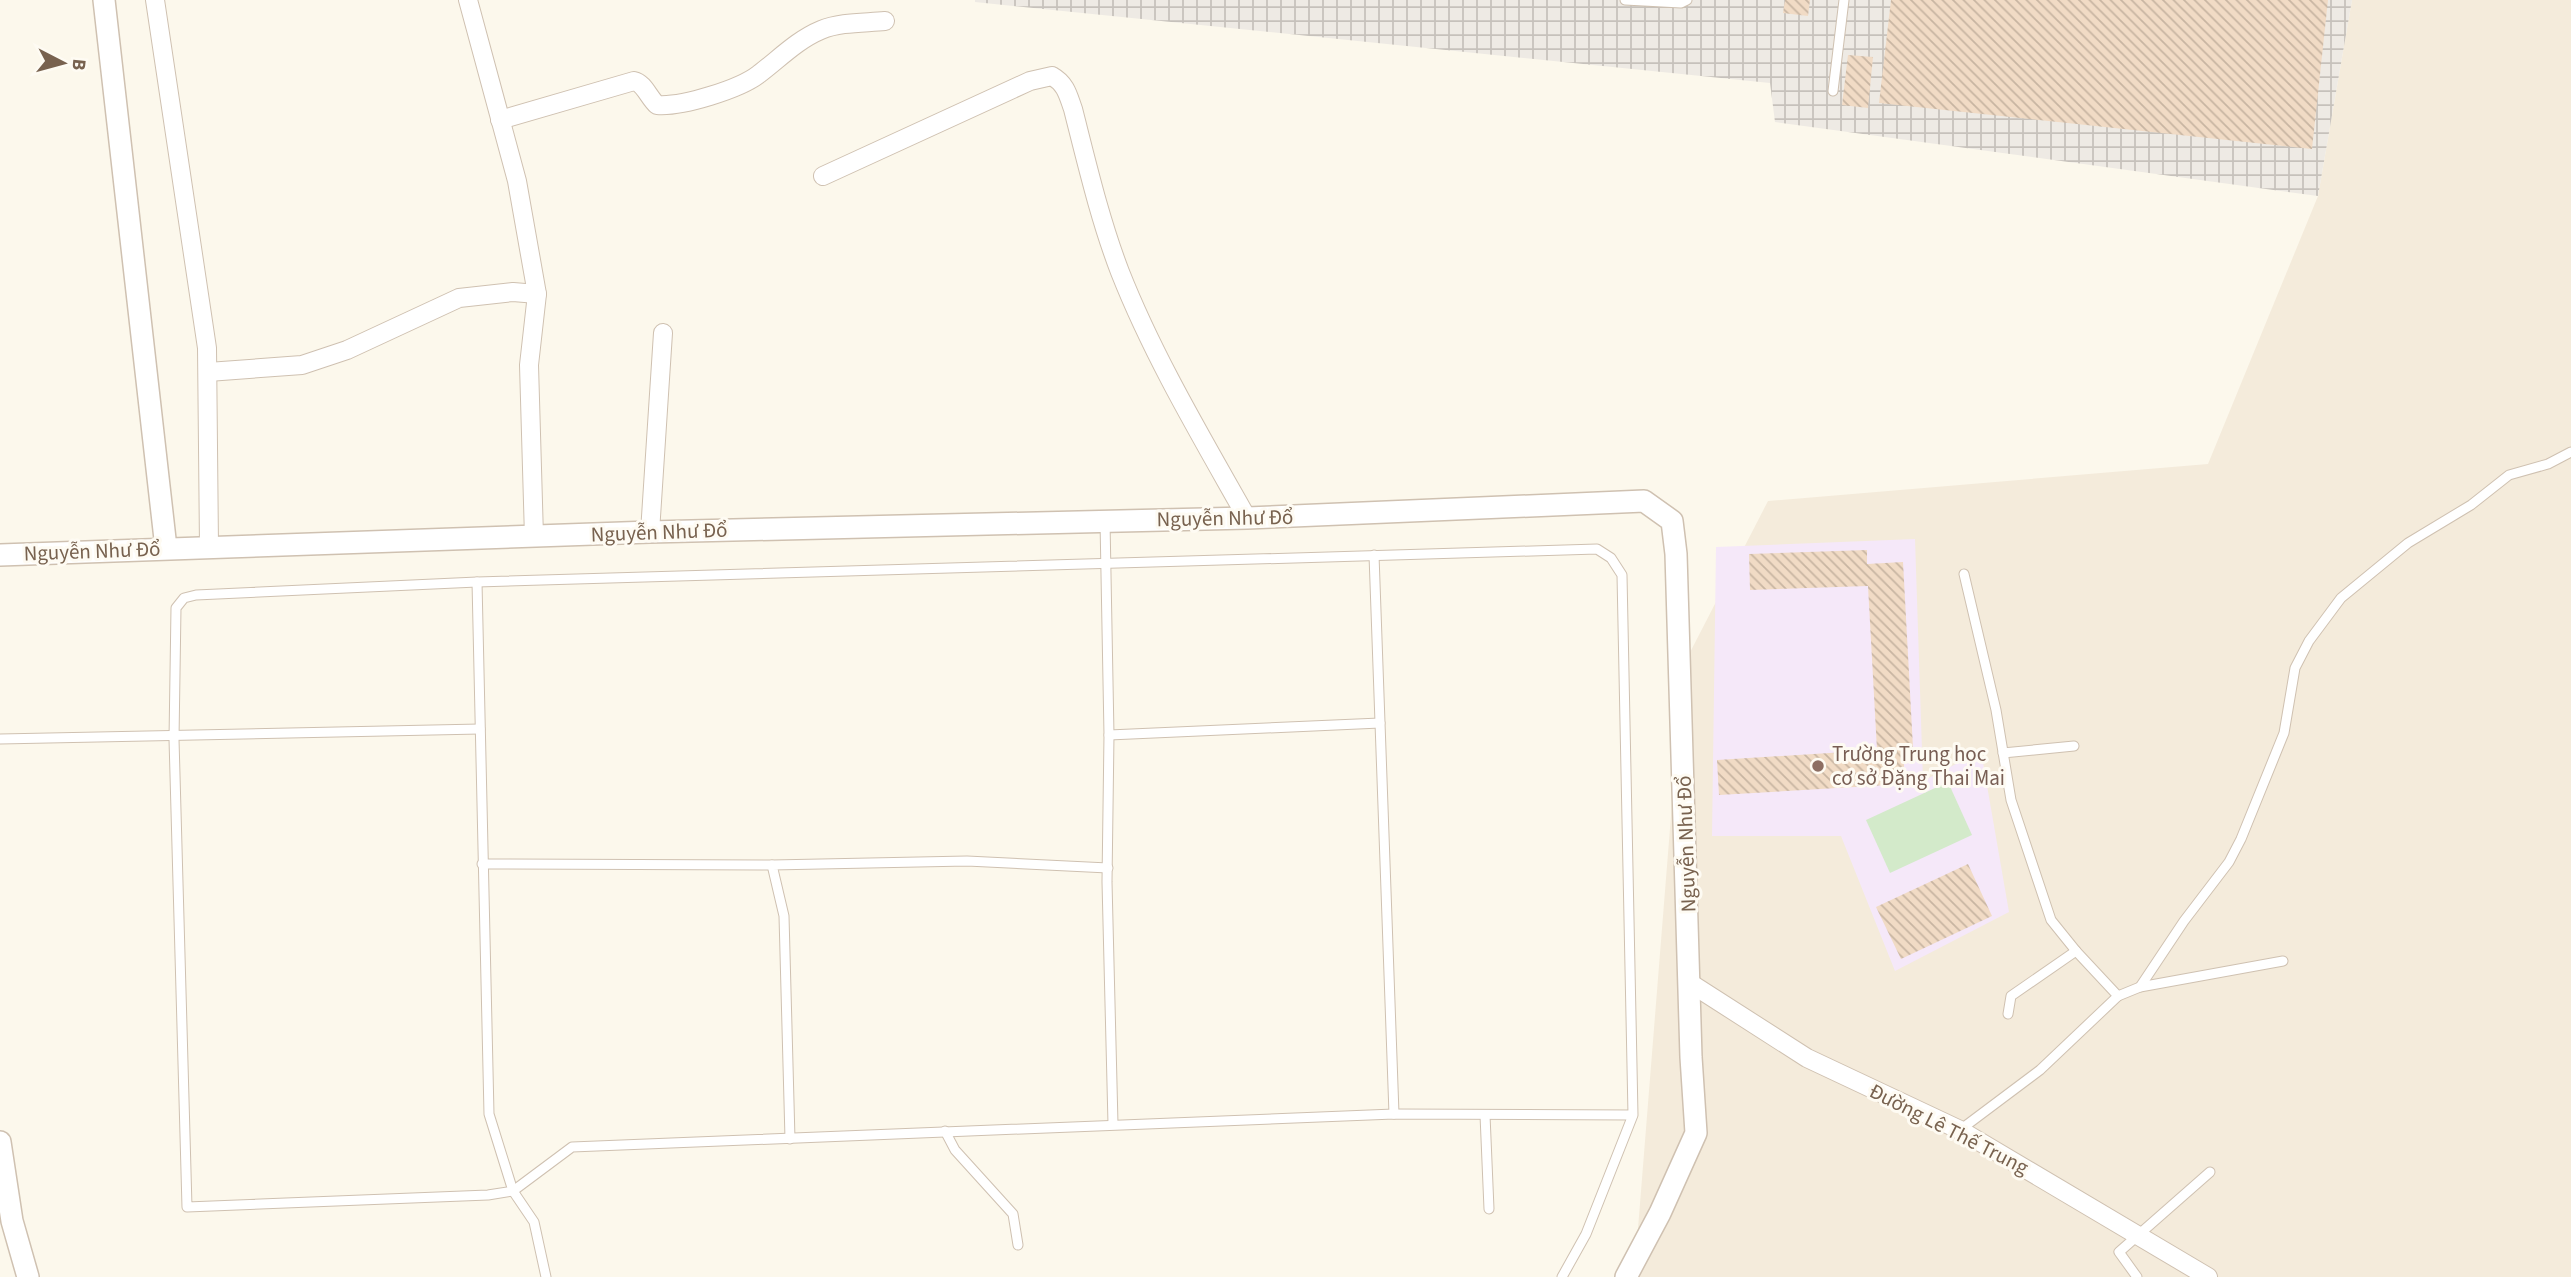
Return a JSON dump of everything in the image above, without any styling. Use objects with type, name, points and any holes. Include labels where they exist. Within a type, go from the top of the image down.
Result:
[{"type":"street","points":[[104,0],[166,548]]},
{"type":"street","points":[[155,0],[208,348],[208,546]]},
{"type":"street","points":[[468,0],[517,181],[537,294],[529,365],[534,537]]},
{"type":"street","points":[[500,120],[634,81],[641,84],[657,105],[704,99],[747,83],[801,41],[822,30],[840,25],[885,21]]},
{"type":"street","points":[[823,176],[1030,81],[1052,76],[1061,81],[1073,109],[1106,232],[1137,312],[1193,423],[1247,518]]},
{"type":"street","points":[[208,372],[302,365],[347,350],[459,298],[513,292],[537,294]]},
{"type":"street","points":[[650,532],[663,333]]},
{"type":"street","name":"Nguyễn Như Đổ","points":[[0,555],[650,532],[1247,518],[1644,502],[1672,521],[1676,554],[1691,1057],[1696,1133],[1660,1213],[1626,1277]]},
{"type":"street","name":"Đường Lê Thế Trung","points":[[1690,983],[1808,1058],[1960,1130],[2207,1277]]},
{"type":"street","points":[[0,1142],[12,1221],[28,1277]]},
{"type":"lane","points":[[1625,0],[1681,4],[1687,0]]},
{"type":"lane","points":[[1833,91],[1844,0]]},
{"type":"lane","points":[[2140,987],[2184,921],[2229,862],[2241,839],[2282,740],[2295,668],[2309,641],[2341,598],[2408,543],[2471,505],[2509,475],[2548,464],[2571,452]]},
{"type":"lane","points":[[1105,520],[1113,1124]]},
{"type":"lane","points":[[1562,1277],[1586,1234],[1633,1115],[1622,575],[1611,558],[1597,549],[477,582],[197,595],[184,598],[176,608],[174,735],[187,1207],[488,1195],[513,1191],[572,1147],[1394,1114],[1633,1115]]},
{"type":"lane","points":[[1374,555],[1394,1114]]},
{"type":"lane","points":[[1964,574],[1996,710],[2011,800],[2051,920],[2118,996]]},
{"type":"lane","points":[[477,582],[489,1114],[513,1191],[534,1222],[546,1277]]},
{"type":"lane","points":[[1109,735],[1380,723]]},
{"type":"lane","points":[[0,738],[480,729]]},
{"type":"lane","points":[[2003,753],[2074,746]]},
{"type":"lane","points":[[482,864],[772,865],[967,861],[1108,868]]},
{"type":"lane","points":[[772,865],[784,916],[790,1139]]},
{"type":"lane","points":[[2008,1014],[2011,996],[2076,951]]},
{"type":"lane","points":[[1960,1130],[2040,1070],[2118,996],[2140,987],[2283,961]]},
{"type":"lane","points":[[1485,1115],[1489,1209]]},
{"type":"lane","points":[[945,1131],[955,1150],[1013,1214],[1018,1245]]},
{"type":"lane","points":[[2137,1277],[2119,1252],[2210,1172]]},
{"type":"shaded area","points":[[975,0],[2352,0],[2318,196],[1775,122],[1770,83]]},
{"type":"shaded area","points":[[2352,0],[2571,0],[2571,1277],[1631,1277],[1635,1266],[1683,666],[1768,501],[2208,464],[2318,196]]},
{"type":"shaded area","name":"Trường Trung học cơ sở Đặng Thai Mai","points":[[1915,539],[1923,781],[1981,751],[2009,912],[1895,971],[1841,836],[1712,836],[1716,547]]},
{"type":"green space","points":[[1948,782],[1972,835],[1890,873],[1866,820]]},
{"type":"building","points":[[1785,0],[1810,0],[1808,16],[1783,13]]},
{"type":"building","points":[[1891,0],[2328,0],[2312,149],[1879,103]]},
{"type":"building","points":[[1848,55],[1873,57],[1868,108],[1842,105]]},
{"type":"building","points":[[1867,550],[1867,564],[1903,562],[1913,748],[1903,748],[1905,784],[1719,795],[1717,760],[1877,750],[1868,586],[1750,590],[1749,554]]},
{"type":"building","points":[[1968,864],[1992,916],[1901,959],[1876,907]]},
{"type":"place","name":"Trường Trung học cơ sở Đặng Thai Mai","points":[[1818,766]]}]
